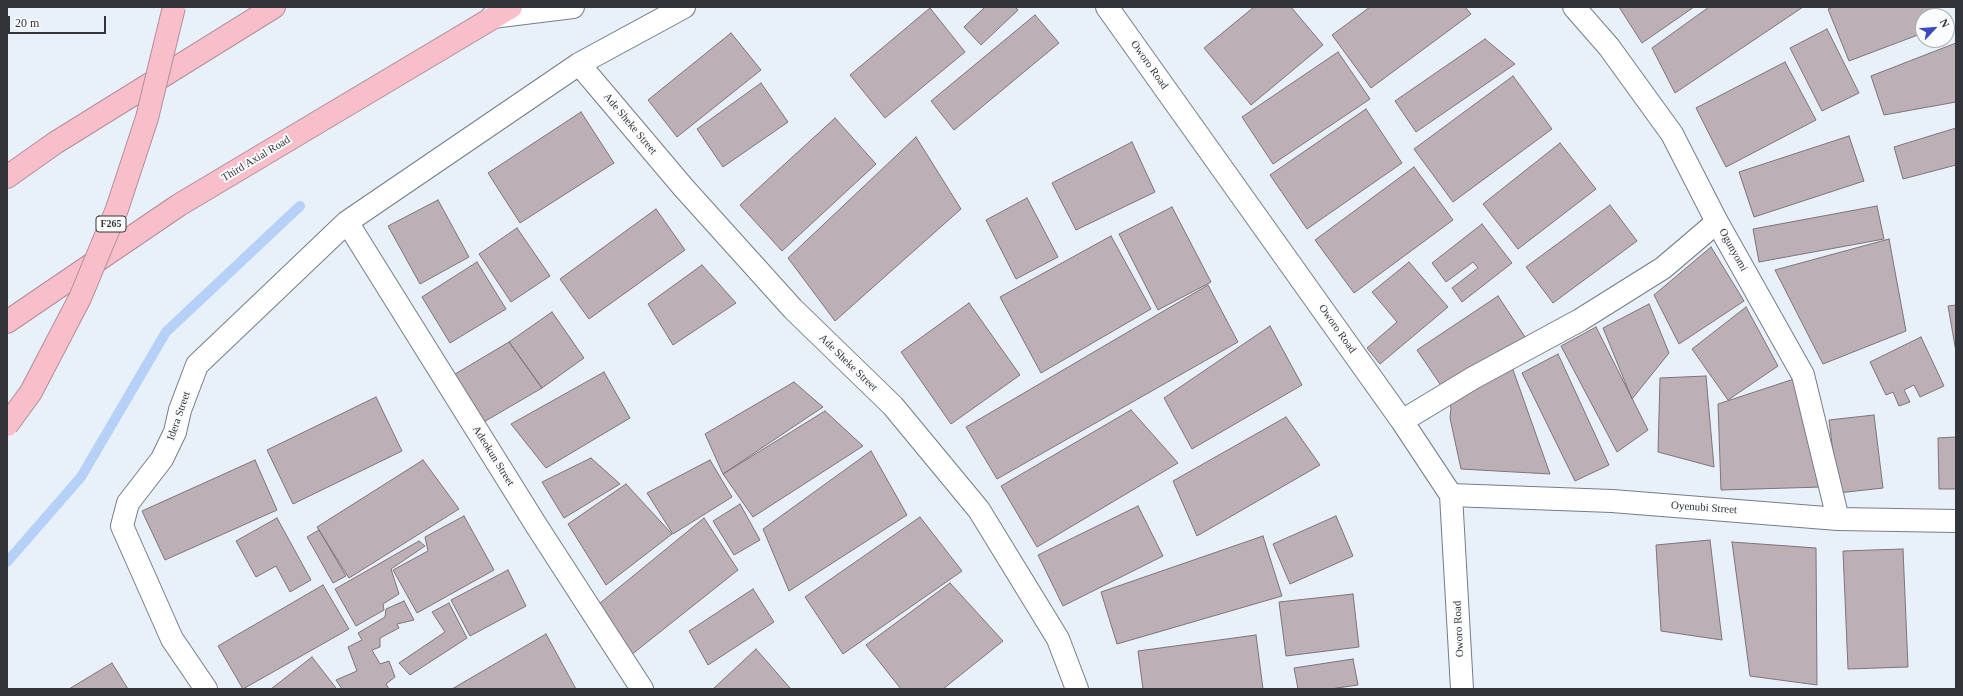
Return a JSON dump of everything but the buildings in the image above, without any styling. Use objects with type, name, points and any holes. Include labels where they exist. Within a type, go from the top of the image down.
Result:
[{"type":"highway","name":"F265","points":[[7,426],[31,392],[76,305],[117,209],[147,118],[174,7]]},
{"type":"highway","points":[[7,177],[55,143],[274,7]]},
{"type":"highway","name":"Third Axial Road","points":[[7,322],[179,205],[511,7]]},
{"type":"street","points":[[492,17],[573,7]]},
{"type":"street","name":"Idera Street","points":[[206,689],[172,639],[122,526],[128,503],[162,459],[175,432],[180,410],[197,365],[347,222],[580,64],[684,7]]},
{"type":"street","name":"Oworo Road","points":[[1107,7],[1402,421],[1451,495],[1462,689]]},
{"type":"street","name":"Ogunyomi","points":[[1574,7],[1609,47],[1672,134],[1717,222],[1803,376],[1838,519]]},
{"type":"street","name":"Ade Sheke Street","points":[[580,64],[683,187],[793,309],[893,406],[978,510],[1058,639],[1077,689]]},
{"type":"street","name":"Adeokun Street","points":[[347,222],[531,519],[642,689]]},
{"type":"street","points":[[1402,421],[1473,378],[1580,320],[1663,268],[1717,222]]},
{"type":"street","name":"Oyenubi Street","points":[[1451,495],[1612,501],[1838,519],[1956,521]]},
{"type":"waterway","points":[[7,562],[81,477],[166,332],[300,206]]}]
